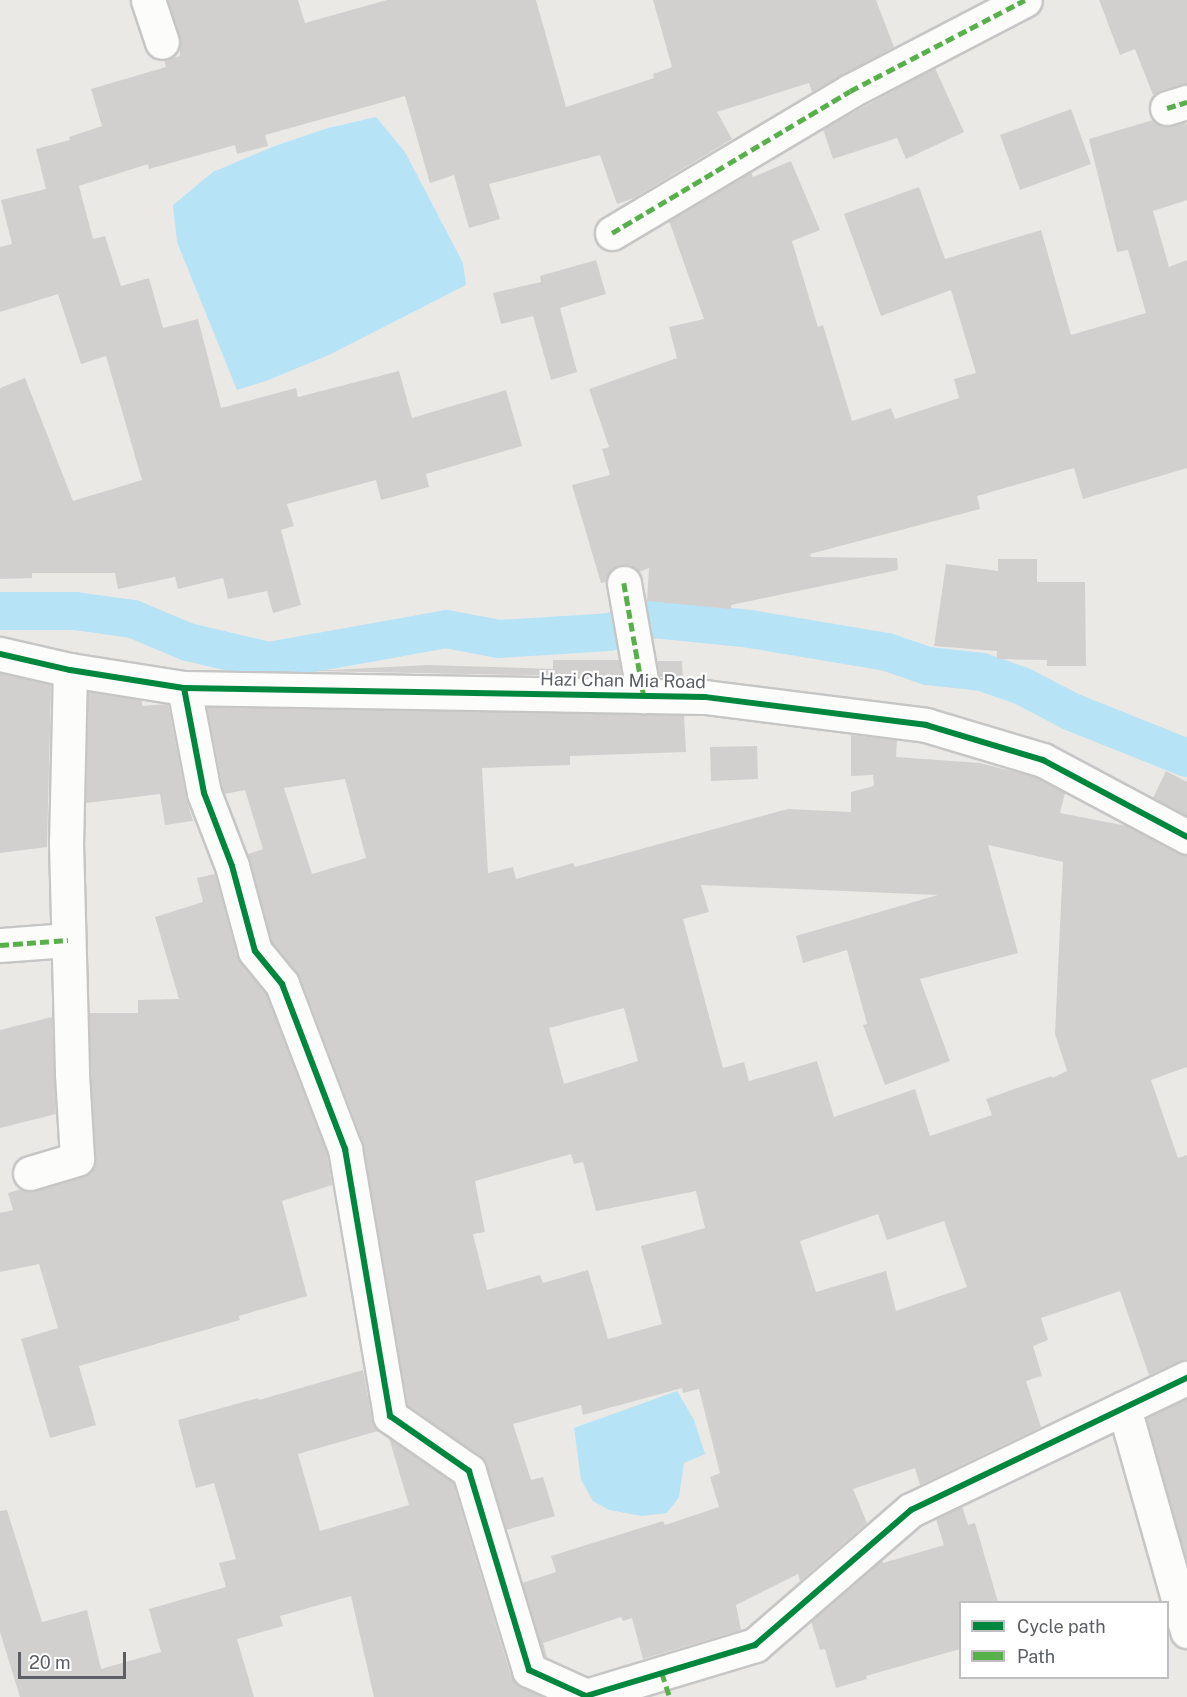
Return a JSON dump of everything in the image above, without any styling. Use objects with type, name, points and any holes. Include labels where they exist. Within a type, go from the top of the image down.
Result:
[{"type":"street","points":[[148,0],[162,42]]},
{"type":"street","points":[[612,233],[850,91],[1025,0]]},
{"type":"street","points":[[624,583],[644,696]]},
{"type":"street","name":"Hazi Chan Mia Road","points":[[0,654],[70,670],[184,688],[705,697],[926,725],[1042,760],[1187,837]]},
{"type":"street","points":[[30,1173],[76,1159],[66,842],[70,670]]},
{"type":"street","points":[[184,688],[204,793],[232,866],[255,951],[282,984],[345,1149],[390,1416],[469,1471],[529,1670],[586,1696],[666,1685],[754,1645],[911,1509],[1187,1378]]},
{"type":"street","points":[[0,945],[68,940]]},
{"type":"street","points":[[1124,1408],[1187,1631]]},
{"type":"water","points":[[376,117],[405,152],[463,263],[466,285],[329,355],[266,381],[237,390],[177,242],[173,205],[213,172],[272,147],[328,128]]},
{"type":"water","points":[[677,1391],[694,1420],[705,1454],[684,1463],[679,1497],[667,1513],[642,1516],[609,1510],[593,1501],[581,1480],[574,1428]]},
{"type":"building","points":[[168,0],[298,0],[305,23],[387,0],[536,0],[566,107],[654,78],[653,74],[672,67],[653,0],[876,0],[894,47],[812,92],[809,83],[717,112],[732,139],[634,198],[617,204],[600,155],[489,184],[500,219],[469,228],[454,175],[430,183],[405,96],[265,135],[268,146],[237,154],[235,145],[149,169],[148,164],[79,186],[93,239],[105,236],[121,286],[149,278],[163,328],[198,319],[221,408],[296,388],[298,397],[399,371],[412,418],[506,390],[522,446],[426,474],[429,487],[381,500],[376,480],[287,504],[294,526],[281,530],[301,605],[273,613],[267,591],[228,599],[223,578],[178,589],[175,577],[118,589],[115,573],[32,573],[32,578],[0,579],[0,388],[25,378],[73,501],[142,480],[106,356],[81,364],[58,294],[0,312],[0,247],[12,244],[1,200],[46,189],[36,149],[70,140],[69,137],[102,126],[91,89],[166,67],[164,60],[180,56],[180,36]]},
{"type":"building","points":[[1099,0],[1187,0],[1187,84],[1162,90],[1153,95],[1135,49],[1120,55]]},
{"type":"building","points":[[935,68],[964,132],[906,159],[897,138],[833,159],[823,129]]},
{"type":"building","points":[[1071,109],[1091,164],[1020,190],[1000,135]]},
{"type":"building","points":[[1153,120],[1163,126],[1186,122],[1187,126],[1187,200],[1153,211],[1169,267],[1187,260],[1187,468],[1083,499],[1074,468],[977,496],[980,509],[810,554],[811,557],[897,558],[898,570],[731,605],[731,609],[647,601],[649,568],[639,572],[630,565],[620,565],[612,569],[606,582],[601,583],[572,485],[610,475],[602,449],[609,447],[589,389],[677,358],[669,327],[704,319],[669,221],[751,172],[753,177],[791,161],[820,230],[792,241],[818,327],[823,325],[852,421],[891,408],[895,419],[959,398],[954,379],[976,373],[951,290],[881,316],[844,214],[919,187],[945,259],[1041,230],[1071,335],[1146,313],[1128,250],[1117,252],[1089,139]]},
{"type":"building","points":[[596,260],[606,294],[560,308],[577,372],[551,380],[533,316],[501,324],[493,293],[541,282],[540,276]]},
{"type":"building","points":[[998,559],[1037,559],[1037,582],[1085,582],[1086,666],[1047,666],[1047,660],[997,659],[997,651],[934,646],[946,564],[998,571]]},
{"type":"building","points":[[553,660],[619,660],[622,677],[311,671],[428,665],[553,669]]},
{"type":"building","points":[[657,661],[682,661],[683,678],[660,677]]},
{"type":"building","points":[[0,673],[51,685],[47,847],[0,853]]},
{"type":"building","points":[[88,692],[142,700],[142,706],[168,704],[186,797],[193,821],[165,825],[160,794],[86,803]]},
{"type":"building","points":[[207,707],[684,715],[686,752],[570,756],[570,765],[482,768],[488,873],[513,867],[516,879],[573,863],[575,867],[788,809],[851,812],[851,792],[874,786],[873,775],[851,776],[851,735],[897,740],[896,757],[980,763],[1036,777],[1065,793],[1060,813],[1127,826],[1187,856],[1187,1067],[1151,1080],[1178,1158],[1187,1155],[1187,1359],[1149,1375],[1120,1291],[1041,1318],[1048,1340],[1033,1346],[1042,1376],[1026,1381],[1041,1427],[920,1485],[915,1468],[853,1489],[867,1523],[800,1581],[798,1574],[736,1605],[741,1630],[643,1659],[632,1618],[623,1621],[621,1617],[543,1643],[547,1657],[544,1656],[522,1583],[556,1572],[551,1556],[663,1521],[665,1525],[719,1507],[710,1477],[720,1473],[699,1389],[683,1393],[682,1388],[583,1415],[581,1405],[513,1424],[531,1480],[543,1477],[555,1516],[506,1530],[487,1466],[480,1456],[407,1405],[363,1142],[300,977],[272,942],[248,854],[263,849],[245,790],[224,794]],"holes":[[[345,779],[366,858],[312,874],[284,788]],[[988,845],[1063,862],[1055,1034],[1067,1071],[986,1099],[992,1115],[930,1136],[915,1089],[834,1117],[817,1061],[749,1081],[744,1062],[723,1068],[683,919],[709,912],[701,885],[938,895],[796,936],[803,963],[847,950],[867,1024],[863,1025],[885,1085],[950,1061],[920,979],[1018,953]],[[624,1008],[638,1061],[564,1084],[549,1028]],[[571,1154],[574,1164],[583,1162],[596,1211],[696,1191],[705,1228],[641,1246],[662,1324],[608,1339],[588,1270],[543,1283],[540,1275],[487,1290],[473,1234],[485,1232],[475,1181]],[[878,1214],[887,1240],[944,1221],[967,1287],[896,1311],[886,1271],[816,1292],[800,1241]]]},
{"type":"building","points":[[757,746],[758,779],[711,781],[710,747]]},
{"type":"building","points":[[1166,771],[1187,782],[1187,816],[1153,798]]},
{"type":"building","points":[[215,874],[237,956],[266,994],[327,1154],[332,1185],[282,1201],[307,1296],[239,1316],[240,1320],[79,1366],[96,1425],[50,1438],[21,1339],[58,1328],[39,1264],[0,1272],[0,1213],[13,1210],[8,1193],[22,1189],[35,1191],[82,1177],[95,1168],[89,1013],[138,1013],[138,1000],[179,999],[155,917],[203,902],[197,878]]},
{"type":"building","points":[[52,1017],[56,1114],[0,1128],[0,1030]]},
{"type":"building","points":[[363,1370],[372,1419],[378,1431],[298,1454],[320,1531],[409,1505],[389,1438],[453,1483],[511,1676],[521,1687],[543,1697],[374,1697],[351,1596],[280,1616],[283,1626],[237,1639],[254,1697],[20,1697],[0,1632],[0,1511],[7,1510],[42,1622],[87,1610],[101,1669],[161,1652],[149,1609],[226,1587],[219,1563],[236,1559],[214,1483],[196,1488],[178,1420],[258,1398],[259,1400]]},
{"type":"building","points":[[1187,1399],[1187,1561],[1146,1418]]},
{"type":"building","points":[[962,1506],[968,1525],[975,1523],[998,1601],[959,1601],[959,1649],[866,1676],[867,1679],[836,1688],[825,1649],[820,1650],[811,1621],[882,1560],[883,1563],[944,1545],[936,1519]]},
{"type":"waterway","points":[[0,611],[75,611],[133,619],[188,642],[269,661],[446,629],[499,639],[609,632],[654,619],[750,629],[887,652],[928,666],[982,672],[1022,686],[1072,712],[1187,758]]},
{"type":"marked path","points":[[612,233],[850,91],[1025,0]]},
{"type":"marked path","points":[[1167,108],[1187,102]]},
{"type":"marked path","points":[[624,583],[644,696]]},
{"type":"marked path","points":[[0,945],[68,940]]},
{"type":"marked path","points":[[662,1673],[670,1697]]},
{"type":"cycle path","points":[[0,654],[70,670],[184,688],[705,697],[926,725],[1043,760],[1187,837]]},
{"type":"cycle path","points":[[184,688],[204,793],[232,866],[255,951],[282,984],[345,1149],[390,1416],[469,1471],[529,1670],[586,1696],[755,1645],[911,1510],[1187,1378]]}]
